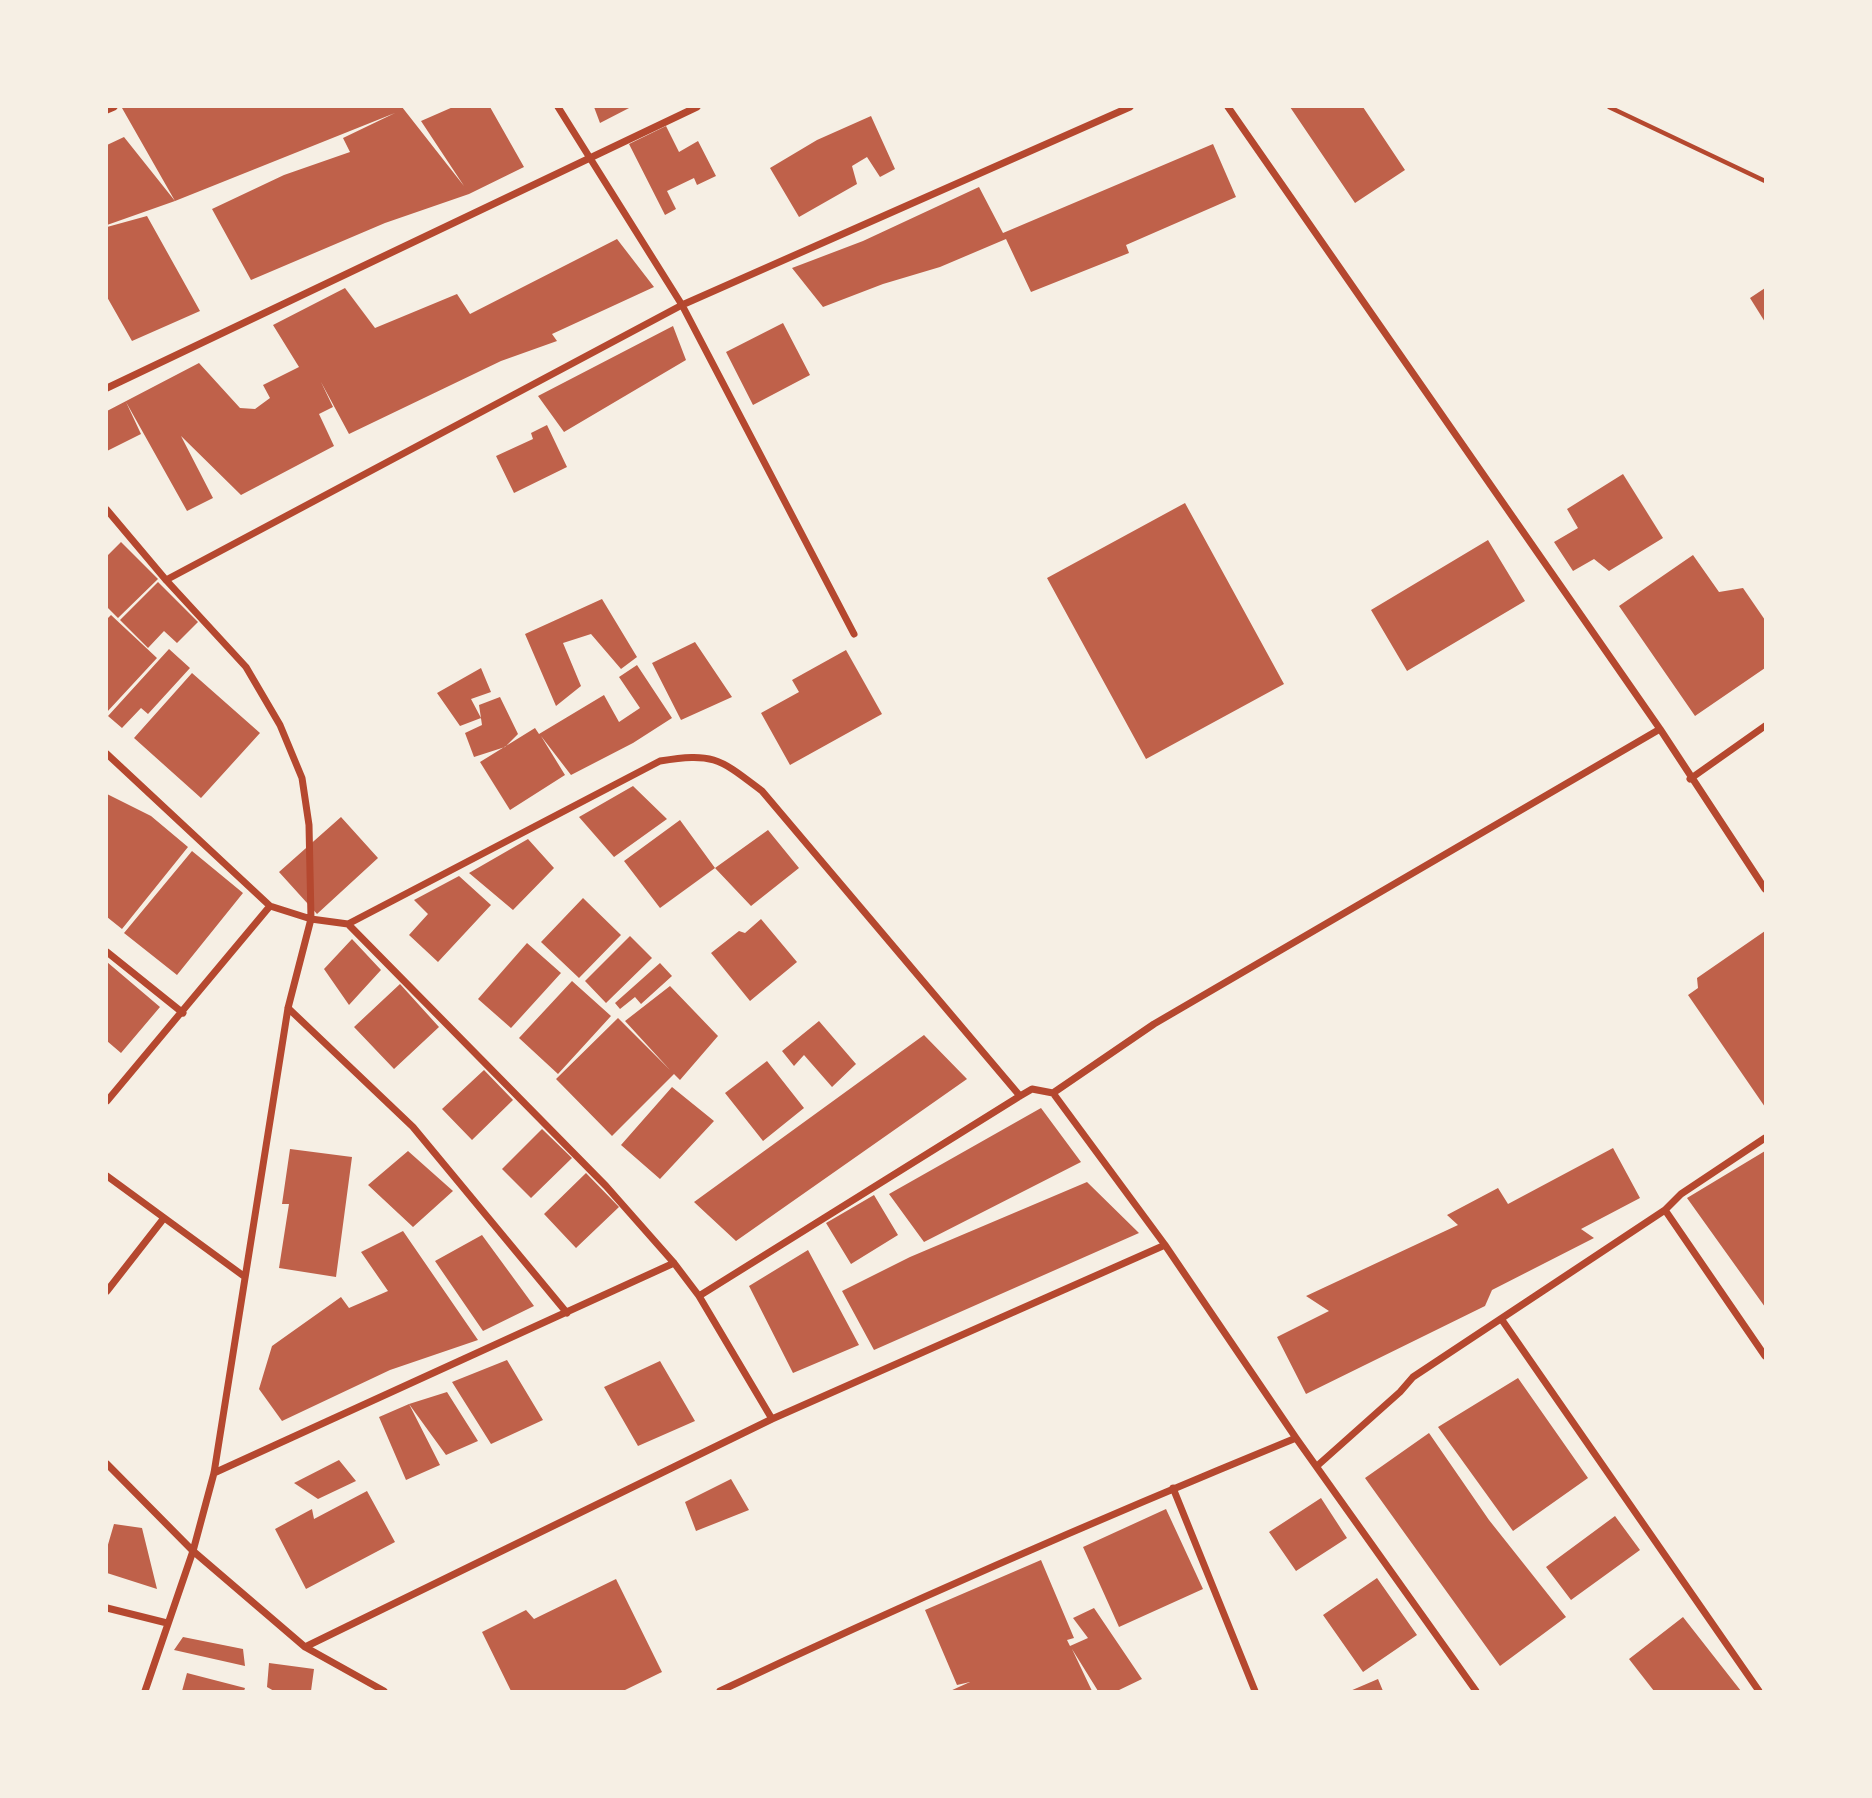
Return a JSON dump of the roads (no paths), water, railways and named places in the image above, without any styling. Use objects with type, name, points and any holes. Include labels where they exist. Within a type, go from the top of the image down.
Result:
[{"type":"street","points":[[107,110],[114,107]]},
{"type":"street","points":[[558,107],[589,161],[682,305],[854,634]]},
{"type":"street","points":[[107,388],[589,161],[697,107]]},
{"type":"street","points":[[166,580],[682,305],[1130,107]]},
{"type":"street","points":[[1228,107],[1660,729],[1690,779],[1765,889]]},
{"type":"street","points":[[107,510],[166,580],[246,667],[280,725],[302,778],[309,825],[311,919],[288,1008],[214,1473],[193,1551],[145,1691]]},
{"type":"street","points":[[1690,779],[1765,726]]},
{"type":"street","points":[[699,1296],[1020,1096],[1032,1090],[1052,1093],[1154,1024],[1660,729]]},
{"type":"street","points":[[107,754],[270,906],[311,919],[348,924],[660,761],[695,755],[717,759],[762,791],[1020,1096]]},
{"type":"street","points":[[107,1101],[270,906]]},
{"type":"street","points":[[348,924],[606,1186],[674,1263],[699,1296],[772,1419]]},
{"type":"street","points":[[107,951],[183,1013]]},
{"type":"street","points":[[288,1008],[413,1127],[566,1313]]},
{"type":"street","points":[[1052,1093],[1165,1245],[1296,1438],[1476,1691]]},
{"type":"street","points":[[1317,1466],[1400,1392],[1413,1377],[1665,1210],[1681,1194],[1765,1138]]},
{"type":"street","points":[[107,1176],[245,1277]]},
{"type":"street","points":[[1665,1210],[1765,1356]]},
{"type":"street","points":[[107,1291],[164,1218]]},
{"type":"street","points":[[305,1647],[772,1419],[1165,1245]]},
{"type":"street","points":[[214,1473],[674,1263]]},
{"type":"street","points":[[1502,1320],[1759,1691]]},
{"type":"street","points":[[720,1691],[846,1634],[909,1601],[1296,1438]]},
{"type":"street","points":[[107,1464],[193,1551],[305,1647],[384,1691]]},
{"type":"street","points":[[1173,1489],[1255,1691]]},
{"type":"street","points":[[107,1608],[167,1623]]}]
